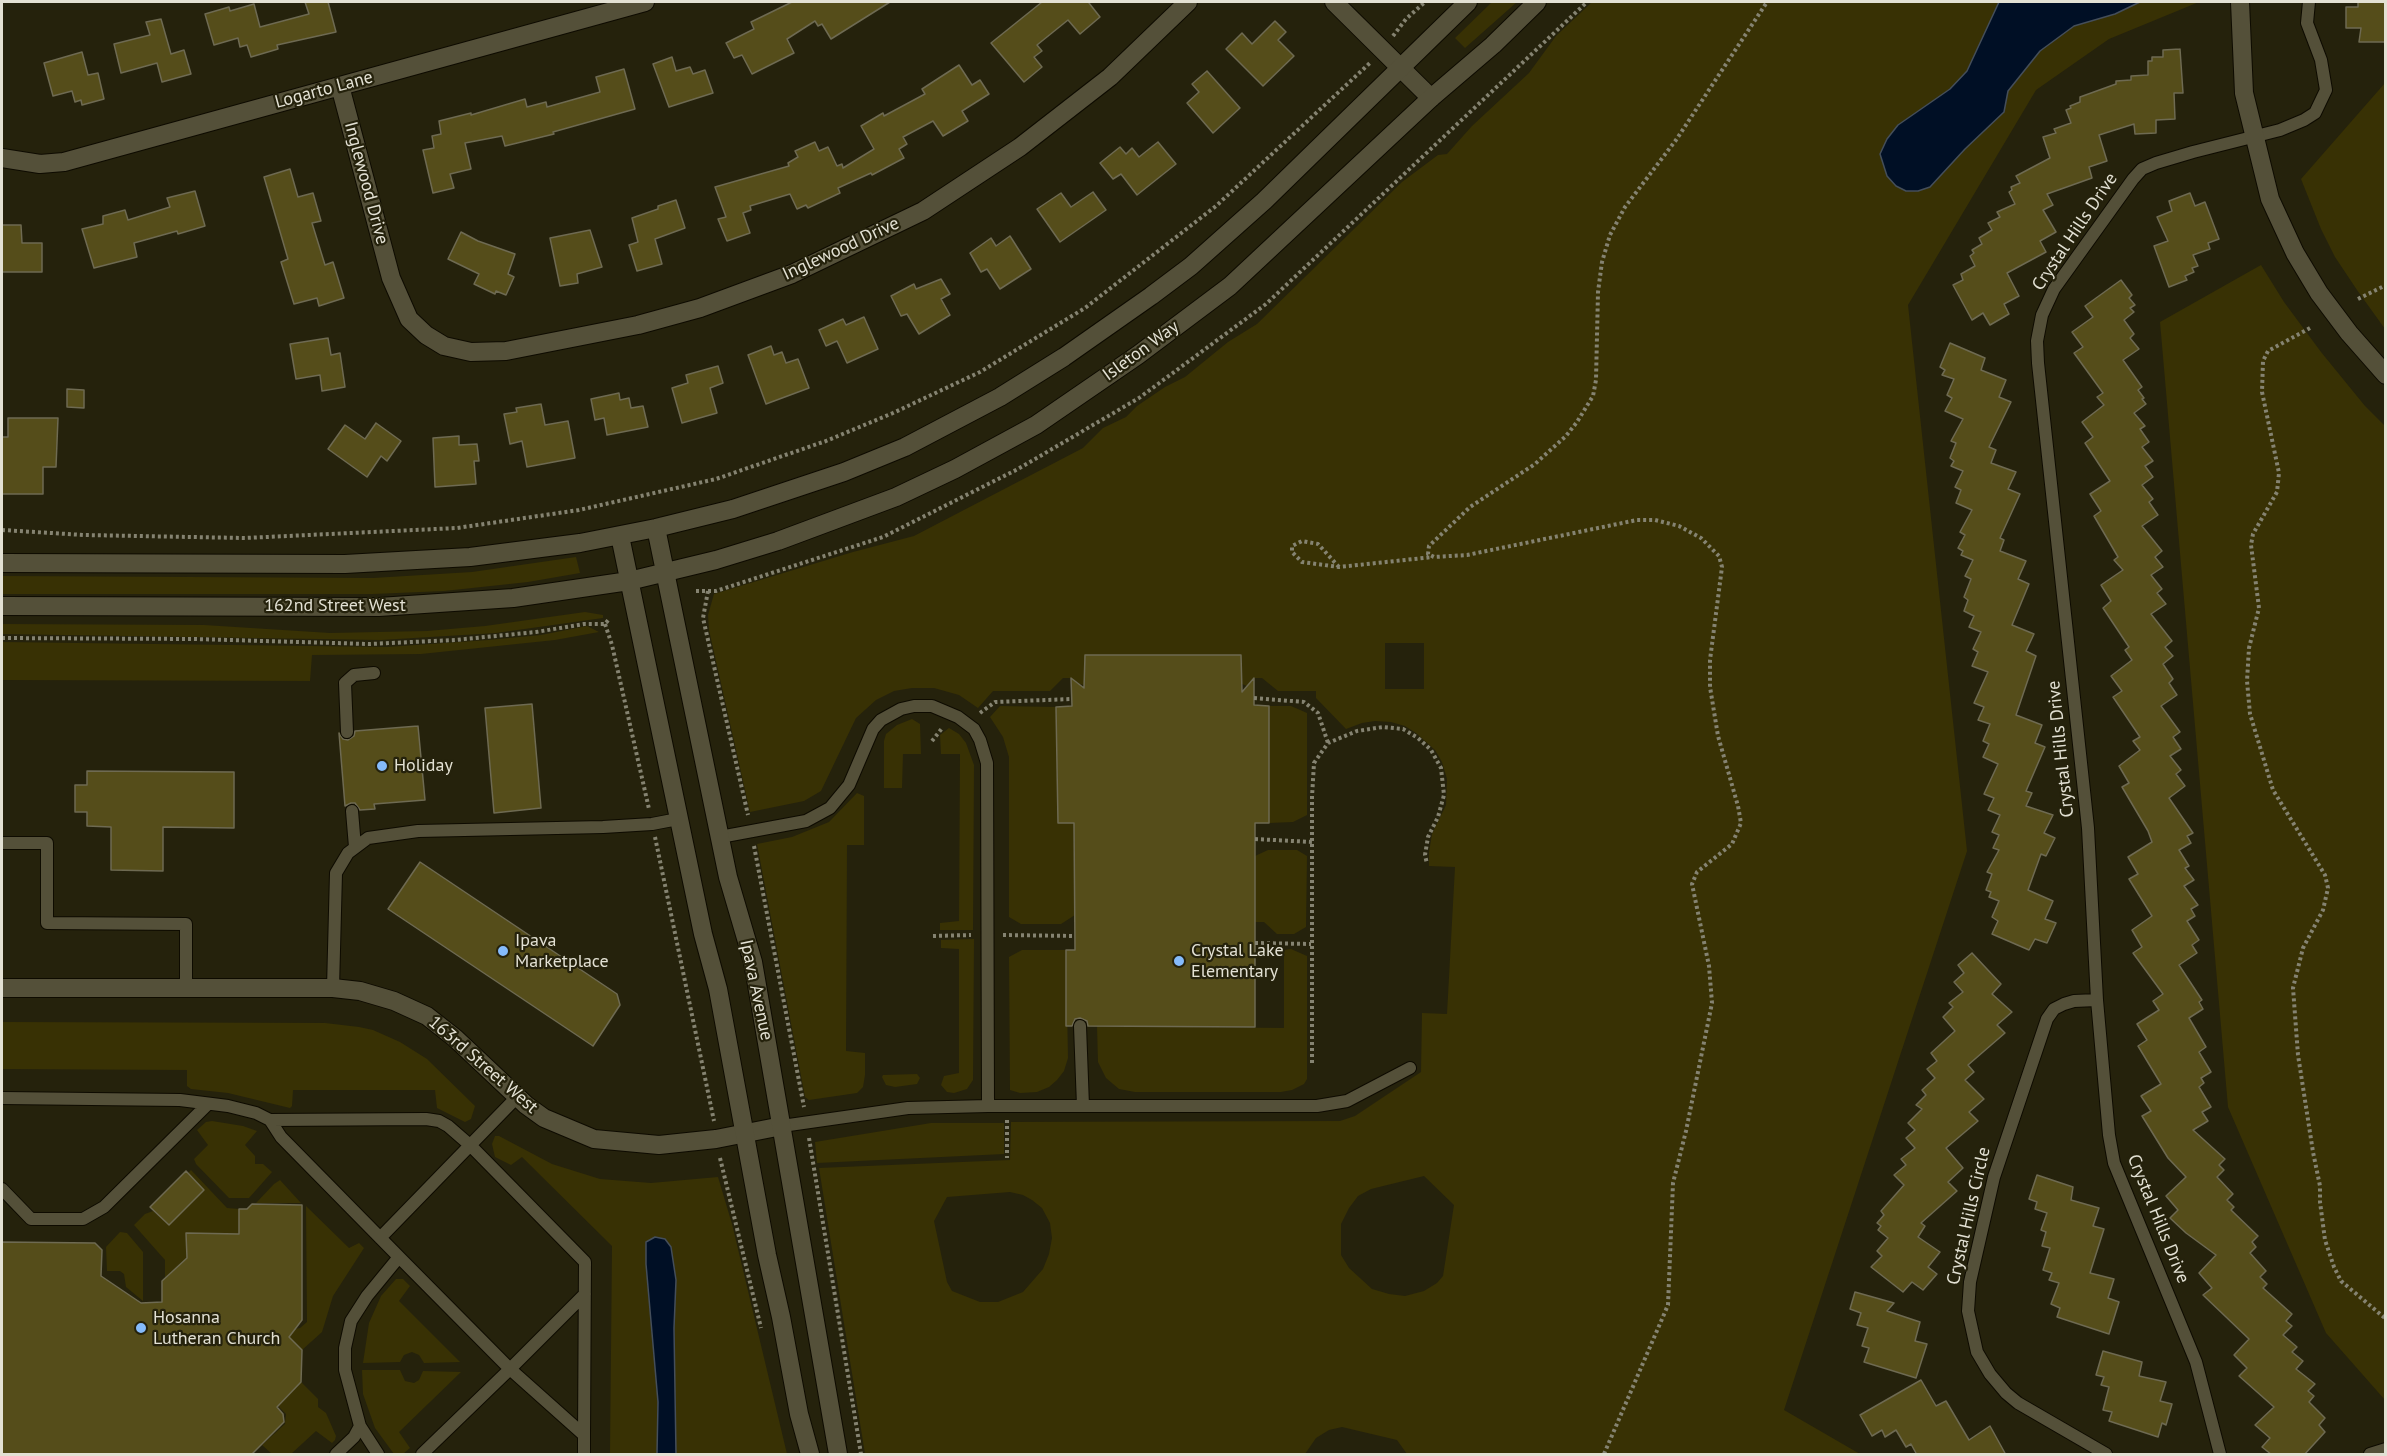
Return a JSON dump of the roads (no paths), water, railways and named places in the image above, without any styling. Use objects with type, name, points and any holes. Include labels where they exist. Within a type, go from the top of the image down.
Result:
[{"type":"street","name":"Logarto Lane","points":[[2,158],[40,164],[64,162],[645,2]]},
{"type":"street","name":"Inglewood Drive","points":[[340,86],[391,278],[410,319],[427,346],[444,346],[471,352],[506,351],[638,325],[700,308],[792,274],[923,211],[991,167],[1110,77],[1188,2]]},
{"type":"street","points":[[1334,2],[1431,98]]},
{"type":"street","points":[[2,563],[386,563],[524,551],[620,536],[733,509],[844,472],[905,447],[1000,397],[1110,326],[1191,266],[1273,193],[1468,2]]},
{"type":"street","name":"Isleton Way","points":[[665,573],[778,541],[896,497],[955,469],[1036,425],[1138,355],[1230,286],[1537,2]]},
{"type":"street","points":[[2240,2],[2244,93],[2270,199],[2295,253],[2333,314],[2385,375]]},
{"type":"street","name":"Ipava Avenue","points":[[656,528],[720,837],[753,962],[838,1455]]},
{"type":"street","name":"Ipava Avenue","points":[[620,536],[678,819],[703,934],[718,989],[799,1414],[810,1455]]},
{"type":"street","name":"162nd Street West","points":[[2,606],[379,607],[424,605],[513,598],[629,581],[665,573]]},
{"type":"street","name":"163rd Street West","points":[[2,988],[333,988],[360,991],[405,1005],[427,1016],[517,1097],[544,1118],[594,1139],[659,1145],[716,1139],[782,1126]]},
{"type":"lane","name":"Crystal Hills Drive","points":[[2220,1455],[2196,1362],[2114,1163],[2106,1107],[2097,1000],[2088,828],[2038,363],[2039,328],[2054,289],[2142,169],[2193,152],[2255,138],[2304,120],[2315,113],[2326,90],[2321,60],[2307,23],[2309,2]]},
{"type":"lane","points":[[347,732],[345,683],[354,675],[374,673]]},
{"type":"lane","points":[[720,837],[806,821],[830,808],[849,785],[873,729],[881,720],[901,708],[932,706],[958,717],[974,729],[987,763],[988,1106]]},
{"type":"lane","points":[[352,811],[355,847]]},
{"type":"lane","points":[[333,988],[336,873],[340,864],[355,847],[368,838],[418,831],[652,824],[678,819]]},
{"type":"lane","points":[[2,843],[47,843],[47,923],[186,924],[186,988]]},
{"type":"lane","name":"Crystal Hills Circle","points":[[2097,1000],[2074,1001],[2054,1009],[2048,1019],[1994,1177],[1970,1282],[1968,1311],[1977,1352],[1990,1374],[2006,1393],[2018,1403],[2106,1455]]},
{"type":"lane","points":[[1080,1026],[1083,1106]]},
{"type":"lane","points":[[782,1126],[908,1108],[1317,1106],[1347,1101],[1410,1068]]},
{"type":"lane","points":[[380,1238],[517,1097]]},
{"type":"lane","points":[[2,1098],[148,1099],[244,1109],[270,1120],[426,1119],[439,1121],[448,1126],[471,1146],[585,1262],[584,1455]]},
{"type":"lane","points":[[2,1190],[31,1220],[83,1220],[104,1207],[208,1104]]},
{"type":"lane","points":[[270,1120],[281,1137],[510,1369],[584,1435]]},
{"type":"lane","points":[[378,1455],[360,1426],[345,1370],[347,1334],[359,1306],[399,1257]]},
{"type":"lane","points":[[422,1455],[585,1294]]},
{"type":"lane","points":[[336,1455],[354,1437],[360,1426]]},
{"type":"lane","points":[[2370,1455],[2385,1449]]},
{"type":"water","points":[[1999,2],[2140,2],[2115,14],[2074,26],[2040,51],[2008,91],[2004,112],[1930,187],[1918,191],[1906,191],[1896,186],[1887,176],[1880,154],[1887,139],[1898,125],[1950,89],[1967,71]]},
{"type":"water","points":[[655,1237],[665,1239],[671,1247],[676,1280],[674,1328],[676,1454],[657,1454],[658,1402],[646,1264],[646,1242]]},
{"type":"place","name":"Holiday","points":[[382,766]]},
{"type":"place","name":"Ipava Marketplace","points":[[503,951]]},
{"type":"place","name":"Crystal Lake Elementary","points":[[1179,961]]},
{"type":"place","name":"Hosanna Lutheran Church","points":[[141,1328]]}]
